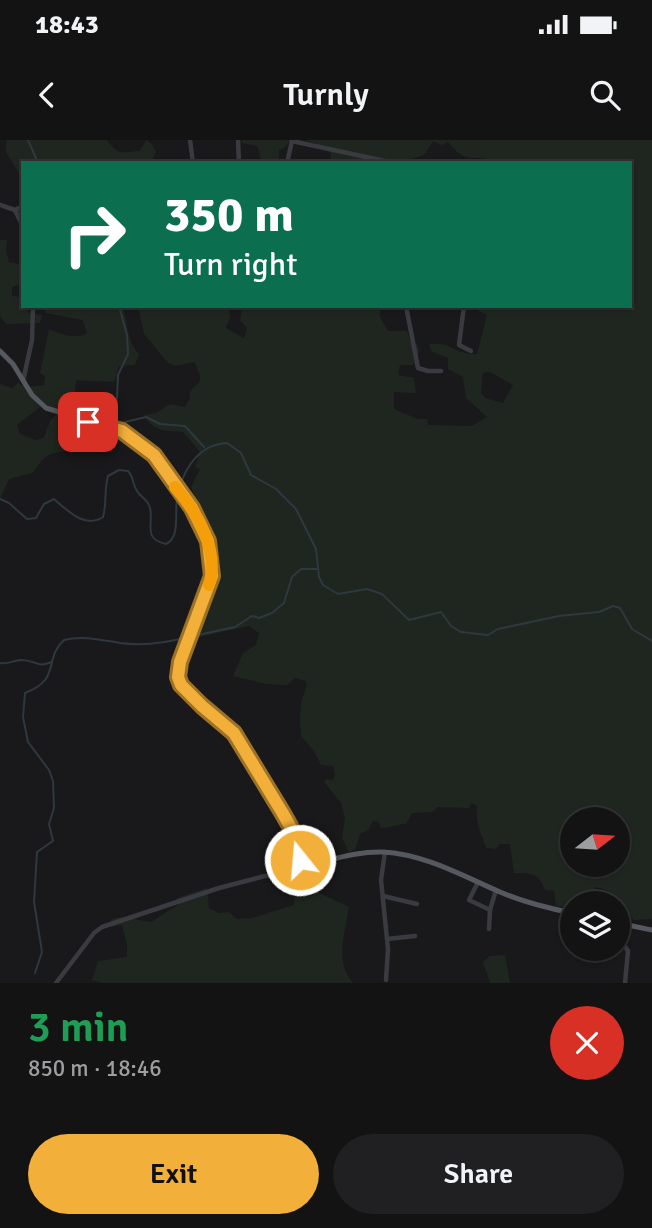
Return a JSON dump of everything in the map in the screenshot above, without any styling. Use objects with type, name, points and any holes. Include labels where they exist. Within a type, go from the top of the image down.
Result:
[{"type":"main road","points":[[0,351],[13,364],[37,401],[46,408],[111,427],[129,435],[154,455],[197,517],[208,541],[212,576],[178,667],[181,685],[234,733],[282,812],[303,866],[360,853],[384,852],[418,858],[527,902],[560,910]]},
{"type":"main road","points":[[630,925],[652,930]]},
{"type":"street","points":[[190,140],[193,161]]},
{"type":"street","points":[[238,140],[239,161]]},
{"type":"street","points":[[288,161],[292,140],[386,161]]},
{"type":"street","points":[[0,205],[15,210],[21,207]]},
{"type":"street","points":[[15,210],[21,222]]},
{"type":"street","points":[[23,382],[32,340],[33,308]]},
{"type":"street","points":[[406,308],[418,368],[441,371]]},
{"type":"street","points":[[464,308],[459,345],[471,351]]},
{"type":"street","points":[[384,852],[381,880],[387,939],[386,980]]},
{"type":"street","points":[[56,983],[94,933],[102,927],[219,888],[303,866]]},
{"type":"street","points":[[479,881],[470,900],[490,910]]},
{"type":"street","points":[[489,929],[490,910],[496,890]]},
{"type":"street","points":[[383,896],[417,904]]},
{"type":"street","points":[[387,939],[415,936]]},
{"type":"street","points":[[625,983],[627,961]]},
{"type":"shaded area","points":[[7,140],[107,140],[118,151],[140,151],[146,140],[156,152],[151,161],[21,161],[21,184],[19,174],[5,150]]},
{"type":"shaded area","points":[[242,140],[291,140],[279,150],[279,161],[261,161],[257,146],[242,143]]},
{"type":"shaded area","points":[[305,140],[652,140],[652,919],[634,920],[630,914],[630,891],[607,891],[595,887],[594,891],[560,891],[560,906],[556,906],[554,891],[545,890],[537,877],[514,873],[510,844],[500,844],[496,849],[486,848],[478,824],[477,806],[471,803],[469,808],[438,807],[432,812],[412,813],[406,824],[381,828],[379,822],[373,821],[368,830],[360,834],[355,850],[349,852],[342,838],[345,818],[341,803],[324,782],[326,779],[333,780],[333,766],[321,765],[314,751],[301,736],[301,705],[306,681],[295,678],[287,685],[266,684],[233,676],[243,653],[256,645],[259,633],[249,626],[199,637],[197,629],[217,581],[220,561],[191,487],[200,469],[195,467],[200,452],[183,432],[156,428],[145,415],[156,413],[170,404],[185,407],[190,391],[200,377],[193,362],[175,366],[168,363],[144,334],[138,308],[229,308],[230,317],[226,328],[244,338],[247,328],[240,320],[243,308],[380,308],[380,317],[388,331],[407,331],[411,343],[417,344],[419,349],[420,361],[412,365],[400,365],[398,375],[414,378],[416,393],[394,392],[394,409],[418,419],[427,419],[428,425],[472,426],[487,417],[466,398],[463,377],[448,369],[448,358],[431,351],[429,344],[444,344],[465,353],[477,354],[487,315],[472,308],[632,308],[632,161],[490,161],[462,155],[448,142],[442,145],[433,141],[425,154],[407,161],[331,161],[330,149]],"holes":[[[490,372],[513,385],[503,403],[485,398],[481,393],[483,373]]]},
{"type":"shaded area","points":[[0,240],[7,240],[9,262],[21,265],[21,285],[12,287],[12,296],[21,297],[21,308],[28,308],[29,313],[42,315],[40,323],[6,324],[0,316]]},
{"type":"shaded area","points":[[46,308],[123,308],[130,339],[139,354],[135,365],[119,366],[114,382],[76,380],[74,421],[99,429],[101,434],[90,439],[89,453],[62,452],[49,455],[32,473],[9,479],[0,499],[0,384],[12,388],[18,383],[26,387],[44,385],[45,376],[40,373],[49,329],[73,336],[83,335],[87,333],[83,320],[45,313]],"holes":[[[44,404],[60,411],[50,421],[44,438],[36,440],[20,434],[17,425]]]},
{"type":"shaded area","points":[[313,877],[317,892],[349,907],[342,956],[347,974],[353,983],[102,983],[92,980],[98,961],[127,957],[122,925],[111,927],[111,919],[121,917],[151,922],[178,905],[177,898],[207,888],[209,908],[219,913],[229,912],[237,919],[252,918],[294,905],[295,880]]},
{"type":"shaded area","points":[[505,955],[510,983],[490,983],[483,962],[490,956]]},
{"type":"waterway","points":[[28,140],[37,161]]},
{"type":"waterway","points":[[120,308],[127,335],[128,354],[118,375],[114,420],[121,423],[146,417],[160,424],[185,426],[204,447]]},
{"type":"waterway","points":[[179,489],[196,457],[210,447],[227,443],[241,453],[251,475],[276,489],[296,509],[316,549],[319,577],[323,585],[338,594],[367,589],[382,594],[409,620],[441,612],[451,626],[461,632],[488,635],[498,629],[559,616],[599,612],[613,606],[620,608],[632,629],[652,641]]},
{"type":"waterway","points":[[0,499],[9,503],[27,519],[36,518],[44,504],[54,499],[77,517],[96,520],[103,517],[108,476],[119,470],[128,471],[137,491],[149,505],[151,534],[159,542],[166,544],[176,529],[178,494]]},
{"type":"waterway","points":[[193,636],[235,627],[252,616],[259,618],[272,613],[284,603],[292,577],[301,569],[317,569]]},
{"type":"waterway","points":[[35,973],[42,952],[34,902],[37,852],[53,841],[49,824],[54,808],[53,781],[49,770],[28,742],[23,717],[25,693],[44,681],[54,654],[64,640],[85,638],[146,644],[188,637]]},
{"type":"waterway","points":[[0,663],[20,660],[40,664],[52,662]]},
{"type":"slow traffic","points":[[175,487],[192,508],[208,541],[212,562],[209,585]]},
{"type":"route","points":[[88,422],[122,431],[149,450],[197,517],[208,541],[212,576],[178,667],[178,677],[185,690],[234,733],[290,826],[300,860]]}]
